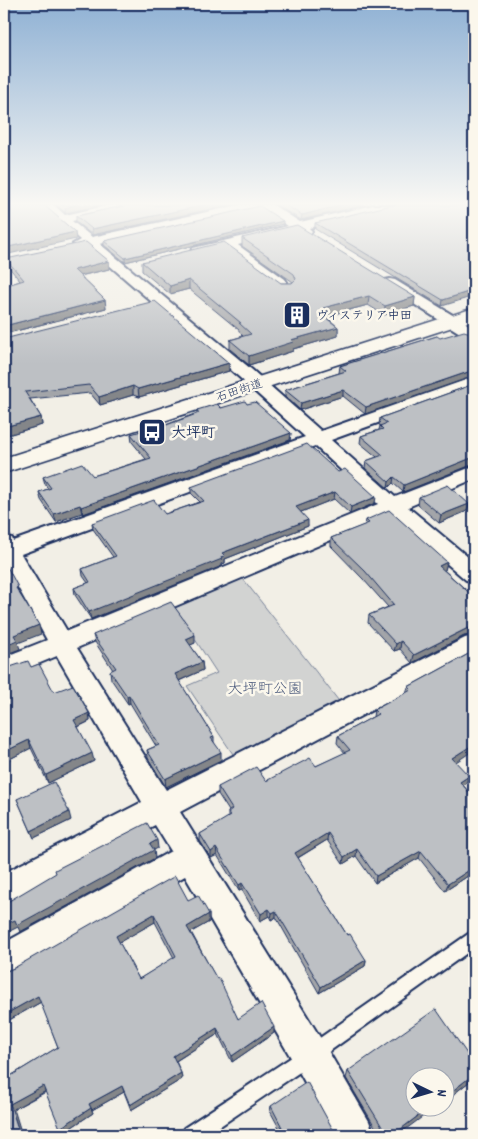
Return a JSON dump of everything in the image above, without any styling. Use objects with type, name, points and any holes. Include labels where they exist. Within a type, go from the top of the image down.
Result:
[{"type":"street","points":[[110,258],[257,384],[393,506],[474,574]]},
{"type":"street","points":[[247,258],[287,288]]},
{"type":"street","points":[[123,269],[142,265]]},
{"type":"street","points":[[381,278],[474,335]]},
{"type":"street","points":[[141,304],[160,300]]},
{"type":"street","name":"石田街道","points":[[4,466],[474,314]]},
{"type":"street","points":[[355,1135],[310,1055],[160,809],[5,548],[474,382]]},
{"type":"street","points":[[4,668],[474,472]]},
{"type":"street","points":[[4,889],[474,645]]},
{"type":"street","points":[[4,961],[190,856]]},
{"type":"lane","points":[[191,1135],[310,1055],[474,938]]},
{"type":"green space","name":"大坪町公園","points":[[240,575],[342,705],[237,760],[187,686],[217,673],[172,604]]},
{"type":"building","points":[[106,258],[109,261],[74,270],[105,300],[4,326],[4,286],[24,280],[6,259]]},
{"type":"building","points":[[158,258],[246,258],[281,283],[292,283],[296,279],[294,274],[271,258],[351,258],[415,297],[385,306],[369,296],[323,308],[330,313],[322,315],[338,327],[291,340],[293,342],[249,356],[230,340],[251,334],[239,323],[241,323],[189,280],[170,286],[142,262]]},
{"type":"building","points":[[373,258],[474,258],[474,290],[443,300]]},
{"type":"building","points":[[155,301],[229,363],[138,389],[133,386],[99,397],[89,385],[25,392],[41,417],[4,427],[4,339]]},
{"type":"building","points":[[464,331],[474,334],[474,370],[366,407],[343,390],[301,403],[285,390],[346,371],[340,366],[437,336],[440,338]]},
{"type":"building","points":[[474,384],[474,457],[404,485],[394,477],[389,482],[366,461],[383,455],[361,436],[383,429],[380,426],[387,423],[380,418]]},
{"type":"building","points":[[245,401],[247,404],[255,402],[291,433],[81,507],[80,505],[54,514],[39,492],[51,488],[43,477],[82,463],[93,476],[151,458],[131,434],[148,429],[150,431],[199,413],[197,410],[217,404],[221,408]]},
{"type":"building","points":[[307,444],[338,472],[345,469],[376,497],[351,507],[335,492],[296,507],[308,520],[222,553],[225,556],[221,557],[222,559],[89,612],[74,588],[90,582],[82,569],[116,556],[92,523],[154,500],[165,514],[204,501],[191,487]]},
{"type":"building","points":[[448,485],[469,504],[441,515],[419,497]]},
{"type":"building","points":[[389,510],[447,562],[439,566],[474,597],[474,627],[466,629],[414,655],[401,641],[396,644],[369,615],[394,605],[365,571],[331,538],[369,523],[366,520]]},
{"type":"building","points":[[4,561],[18,587],[16,588],[39,625],[14,635],[17,640],[4,646]]},
{"type":"building","points":[[171,602],[195,635],[186,639],[202,662],[175,674],[214,737],[211,738],[221,752],[165,779],[147,750],[159,745],[129,695],[127,696],[110,671],[116,668],[93,635]]},
{"type":"building","points":[[474,651],[474,744],[452,758],[469,776],[460,782],[474,798],[474,820],[472,822],[474,824],[474,867],[448,884],[421,851],[376,876],[357,849],[344,857],[328,833],[295,853],[347,935],[350,934],[366,960],[321,987],[276,911],[272,913],[269,909],[261,914],[242,883],[239,885],[216,848],[211,852],[200,834],[230,816],[228,812],[232,809],[218,787],[256,767],[266,781],[310,758],[316,766],[350,750],[338,736],[378,714],[374,710],[411,690],[408,687]]},
{"type":"building","points":[[28,661],[31,667],[39,664],[54,692],[73,685],[89,713],[74,720],[92,753],[46,775],[29,740],[4,752],[4,669]]},
{"type":"building","points":[[54,782],[69,812],[31,831],[17,799]]},
{"type":"building","points":[[147,823],[157,840],[150,844],[154,850],[17,925],[15,920],[4,925],[4,904],[56,873],[55,870]]},
{"type":"building","points":[[175,876],[188,900],[198,895],[209,914],[187,927],[217,979],[219,978],[238,1019],[261,1003],[274,1027],[232,1056],[217,1028],[173,1056],[181,1073],[130,1105],[122,1086],[89,1104],[91,1108],[60,1128],[43,1086],[10,1104],[20,1135],[4,1135],[4,1080],[58,1047],[38,996],[4,1015],[4,972]],"holes":[[[154,914],[176,956],[139,979],[116,936]]]},
{"type":"building","points":[[436,1009],[474,1064],[474,1074],[456,1088],[456,1066],[406,1066],[406,1116],[418,1116],[393,1135],[387,1135],[348,1071]]},
{"type":"building","points":[[307,1082],[336,1135],[286,1135],[271,1106]]},
{"type":"place","name":"ヴィステリア中田","points":[[297,315]]},
{"type":"place","name":"大坪町","points":[[152,432]]}]
